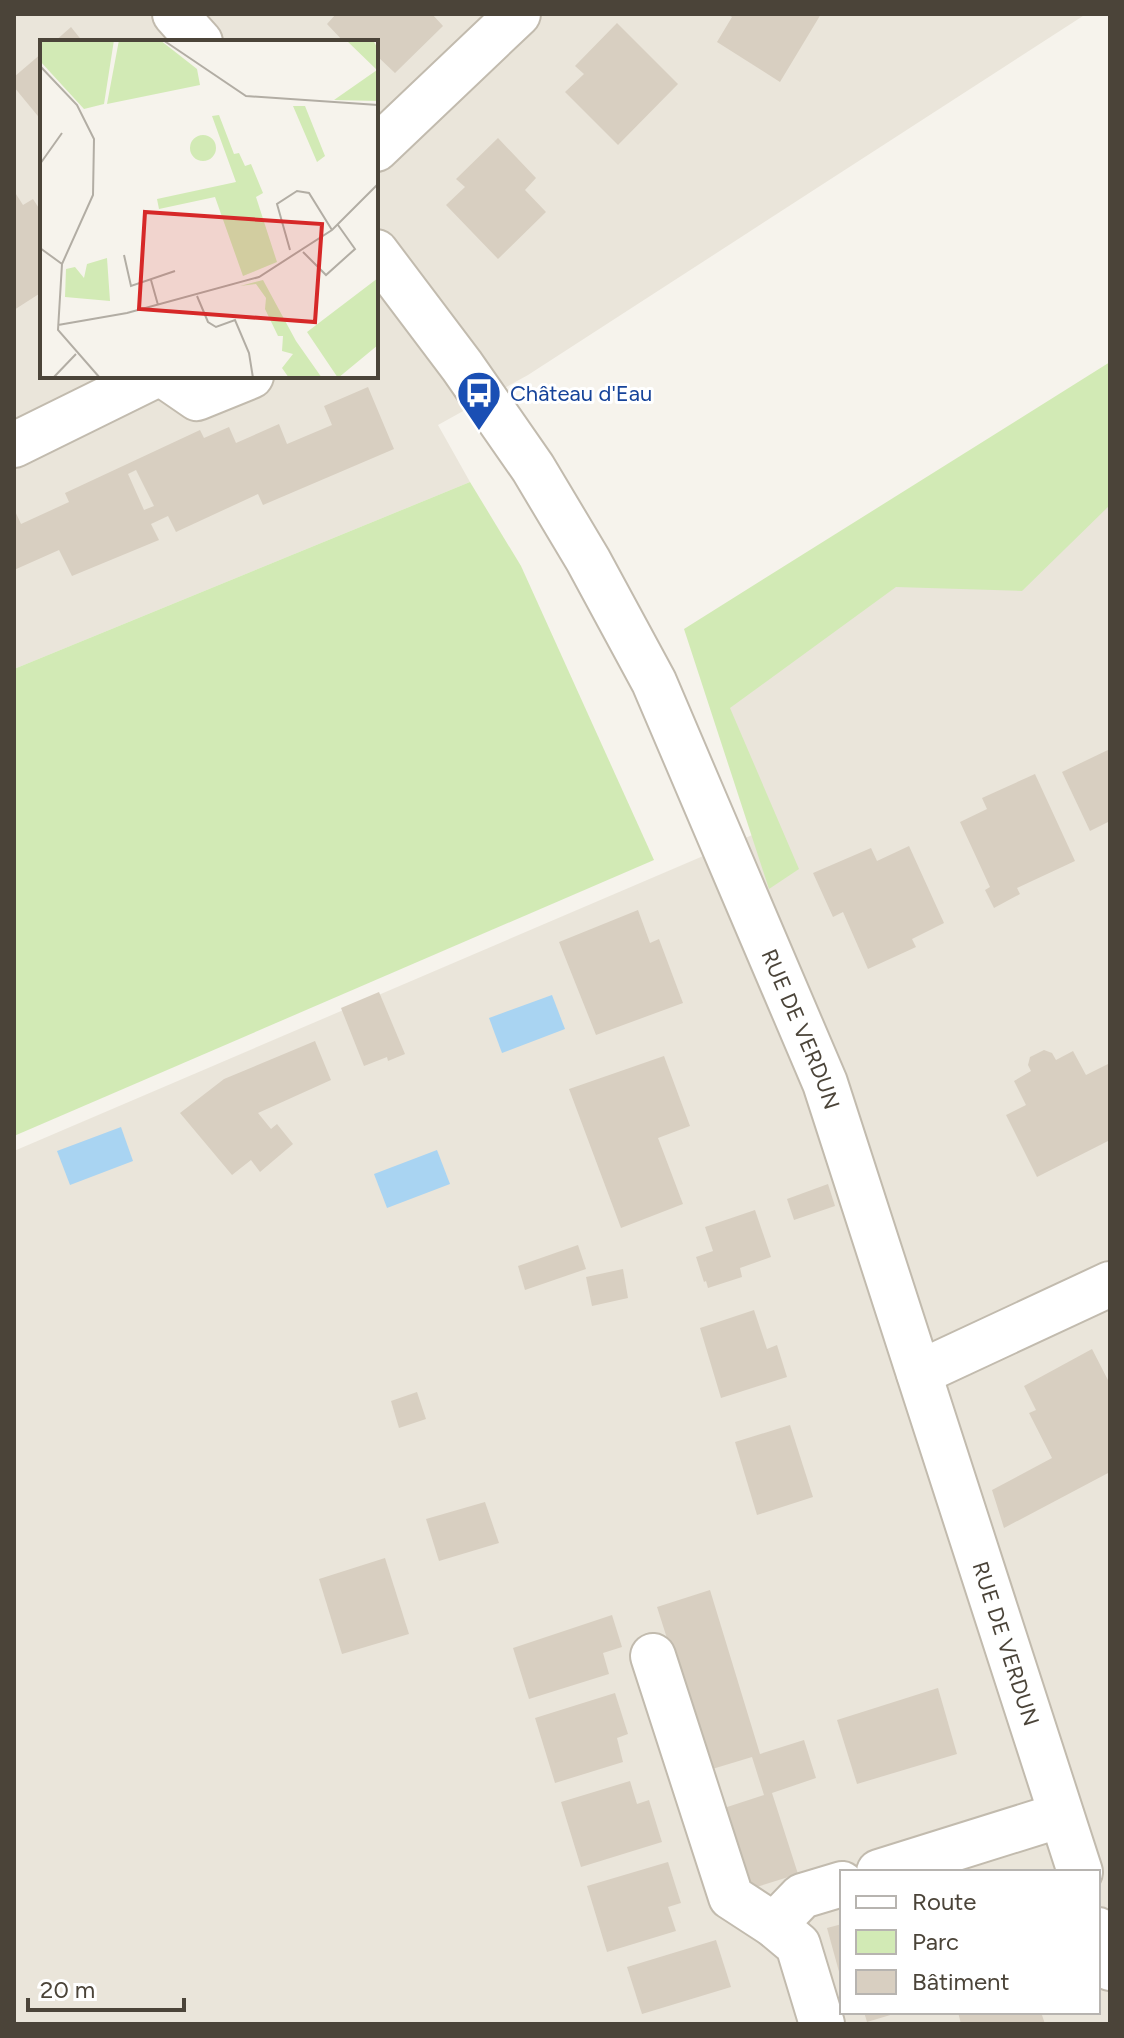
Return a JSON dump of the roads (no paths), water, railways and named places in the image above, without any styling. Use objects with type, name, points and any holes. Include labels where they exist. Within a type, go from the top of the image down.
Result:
[{"type":"street","points":[[175,14],[198,40]]},
{"type":"street","points":[[378,147],[518,14]]},
{"type":"street","name":"RUE DE VERDUN","points":[[378,255],[462,366],[533,468],[588,560],[654,682],[825,1083],[1079,1870]]},
{"type":"street","points":[[14,445],[150,378]]},
{"type":"street","points":[[168,378],[197,398],[246,378]]},
{"type":"street","points":[[919,1373],[1110,1284]]},
{"type":"street","points":[[653,1656],[731,1897],[798,1945],[822,2024]]},
{"type":"street","points":[[885,1870],[1061,1815]]},
{"type":"street","points":[[774,1925],[802,1896],[840,1885]]},
{"type":"street","points":[[1100,1936],[1110,1968]]},
{"type":"water","points":[[552,995],[565,1029],[502,1053],[489,1018]]},
{"type":"water","points":[[121,1127],[133,1161],[70,1185],[57,1151]]},
{"type":"water","points":[[437,1150],[450,1184],[387,1208],[374,1174]]},
{"type":"place","name":"Château d'Eau","points":[[479,432]]}]
